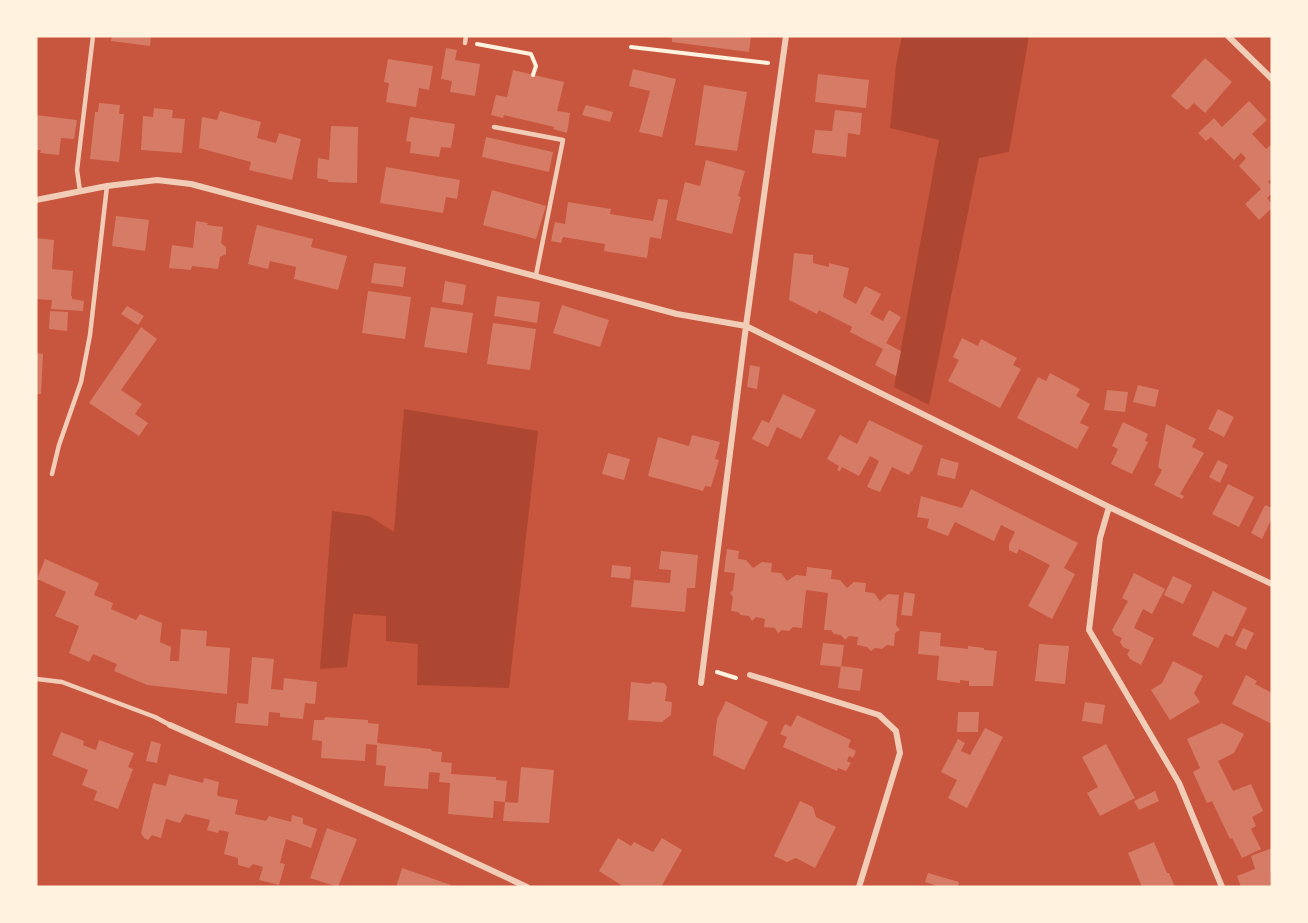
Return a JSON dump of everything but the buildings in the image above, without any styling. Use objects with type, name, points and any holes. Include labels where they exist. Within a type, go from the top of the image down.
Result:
[{"type":"street","points":[[701,683],[746,326],[786,36]]},
{"type":"street","points":[[1228,36],[1272,79]]},
{"type":"street","points":[[36,200],[107,186],[157,180],[191,184],[677,314],[746,326],[1109,507],[1272,584]]},
{"type":"street","points":[[1109,507],[1100,538],[1089,630],[1179,783],[1222,887]]},
{"type":"street","points":[[750,675],[879,715],[896,731],[900,753],[859,887]]},
{"type":"street","points":[[170,725],[527,887]]},
{"type":"lane","points":[[80,191],[77,170],[93,36]]},
{"type":"lane","points":[[465,43],[466,36]]},
{"type":"lane","points":[[494,127],[563,140],[536,275]]},
{"type":"lane","points":[[52,474],[59,445],[81,382],[90,335],[107,186]]},
{"type":"lane","points":[[37,679],[62,682],[155,717],[170,725]]},
{"type":"path","points":[[465,43],[531,54],[536,66],[533,75]]},
{"type":"path","points":[[631,47],[783,65]]},
{"type":"path","points":[[703,667],[739,679],[750,675]]},
{"type":"shaded area","points":[[902,36],[1029,36],[1009,152],[979,158],[929,405],[894,387],[939,140],[890,128],[896,65]]},
{"type":"shaded area","points":[[404,409],[538,431],[509,688],[417,685],[418,644],[386,641],[386,616],[353,614],[347,667],[320,669],[332,511],[369,516],[394,532]]}]
